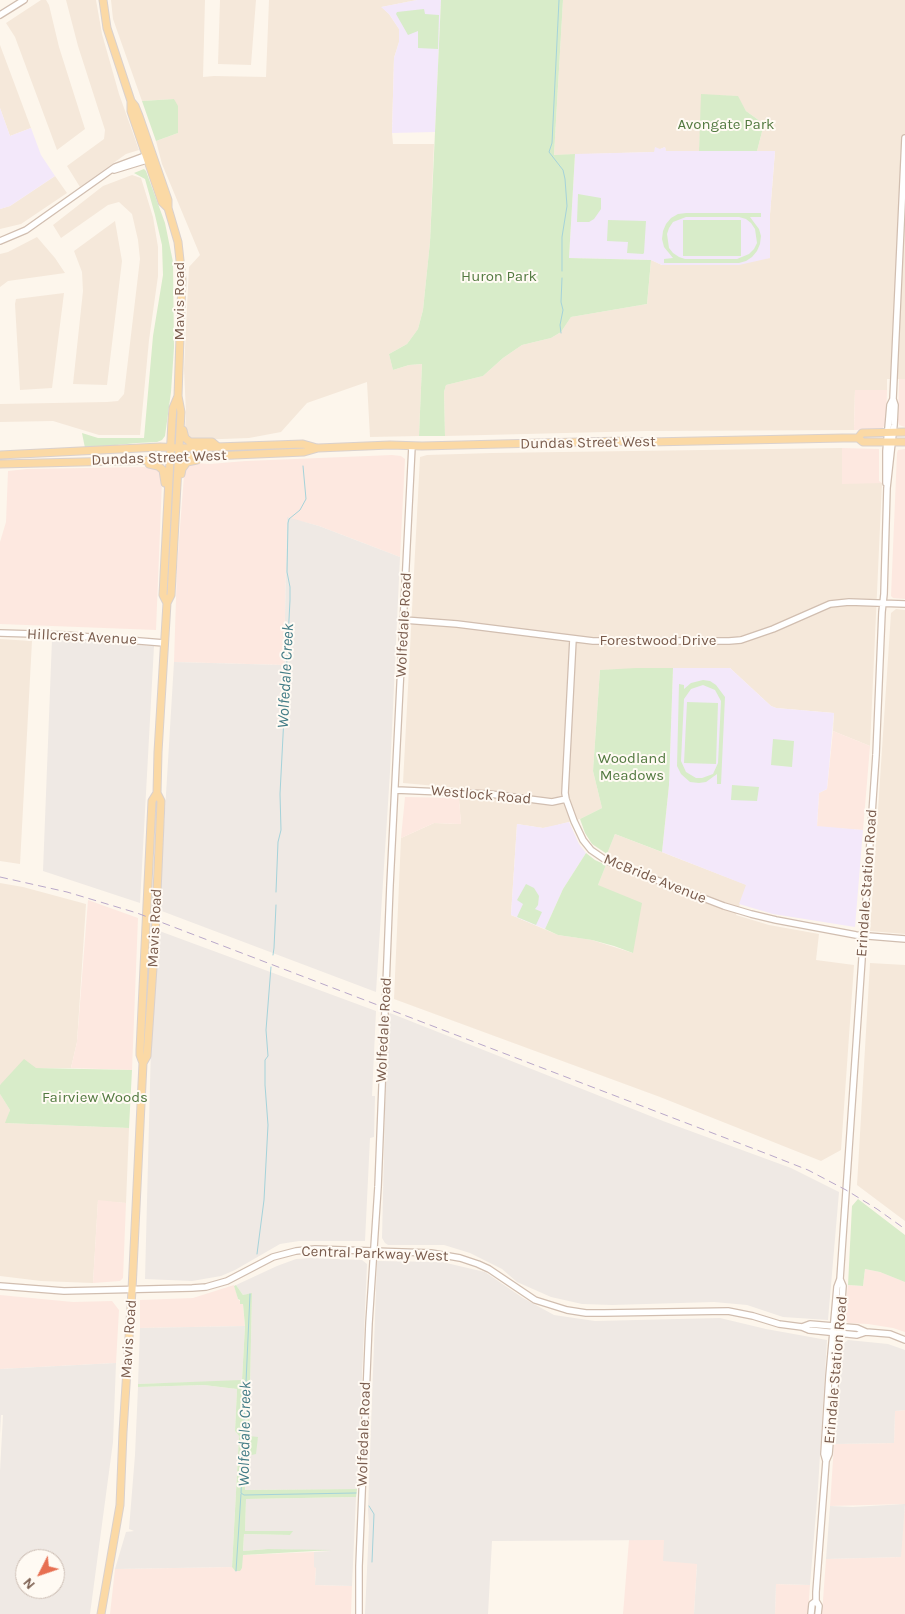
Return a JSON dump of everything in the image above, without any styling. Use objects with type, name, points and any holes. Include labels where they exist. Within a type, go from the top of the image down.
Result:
[{"type":"main road","name":"Mavis Road","points":[[101,1614],[120,1504],[122,1432],[132,1290],[142,1063],[147,1056],[155,938],[161,801],[157,793],[161,687],[167,602],[171,595],[181,412],[178,396],[182,267],[177,237],[168,208],[168,200],[131,111],[131,101],[110,41],[103,0]]},
{"type":"main road","name":"Mavis Road","points":[[167,602],[163,595],[168,492],[173,413],[178,396]]},
{"type":"main road","points":[[181,412],[183,434],[187,440],[193,443],[212,442],[218,447]]},
{"type":"main road","points":[[124,449],[128,446],[164,443],[168,436],[170,415],[173,413]]},
{"type":"main road","name":"Dundas Street West","points":[[858,438],[862,433],[905,432]]},
{"type":"main road","name":"Dundas Street West","points":[[0,464],[127,462],[206,456],[304,452],[318,448],[598,441],[650,442],[858,438],[863,442],[905,442]]},
{"type":"main road","name":"Dundas Street West","points":[[0,455],[124,449],[304,444],[318,448]]},
{"type":"main road","points":[[177,491],[180,490],[183,466],[187,462],[202,459],[206,456]]},
{"type":"main road","points":[[127,462],[160,467],[165,475],[168,492]]},
{"type":"street","points":[[0,15],[24,0]]},
{"type":"street","name":"Erindale Station Road","points":[[826,1461],[824,1454],[833,1329],[837,1286],[840,1279],[876,755],[887,488],[885,477],[894,405],[892,398],[905,138]]},
{"type":"street","points":[[0,241],[26,230],[115,167],[124,162],[149,157]]},
{"type":"street","name":"Wolfedale Road","points":[[359,1614],[359,1566],[369,1323],[412,446]]},
{"type":"street","name":"Forestwood Drive","points":[[404,620],[457,624],[603,641],[741,640],[773,629],[830,604],[844,602],[905,604]]},
{"type":"street","name":"Hillcrest Avenue","points":[[0,633],[164,642]]},
{"type":"street","name":"McBride Avenue","points":[[574,639],[566,799],[586,846],[607,861],[724,906],[776,920],[864,936],[905,939]]},
{"type":"street","name":"Westlock Road","points":[[396,790],[490,794],[552,802],[566,799]]},
{"type":"street","name":"Central Parkway West","points":[[0,1286],[64,1292],[192,1288],[216,1285],[274,1257],[296,1251],[316,1249],[440,1254],[468,1260],[489,1270],[535,1300],[567,1310],[604,1314],[728,1311],[779,1324],[802,1327],[810,1324],[857,1335],[866,1332],[890,1334],[905,1340]]},
{"type":"street","name":"Erindale Station Road","points":[[818,1614],[816,1601],[826,1461],[829,1454],[843,1286],[840,1279]]},
{"type":"street","name":"Erindale Station Road","points":[[811,1614],[812,1604],[816,1601]]},
{"type":"shaded area","points":[[41,0],[46,0],[49,5],[59,47],[85,129],[57,150],[15,37],[6,23]]},
{"type":"shaded area","points":[[66,0],[96,0],[102,34],[119,94],[139,150],[126,154],[80,187],[67,166],[104,139],[105,130],[78,46]]},
{"type":"shaded area","points":[[111,0],[205,0],[203,77],[266,77],[269,0],[417,0],[382,7],[399,29],[399,42],[394,58],[393,144],[434,144],[430,242],[423,310],[418,329],[407,344],[389,354],[393,370],[409,365],[422,364],[419,436],[370,437],[367,382],[307,403],[281,432],[249,438],[195,440],[188,437],[185,430],[184,369],[189,267],[200,255],[162,164],[156,141],[178,133],[174,99],[142,101],[113,19]]},
{"type":"shaded area","points":[[220,0],[256,0],[251,65],[218,64]]},
{"type":"shaded area","points":[[417,0],[441,0],[435,132],[392,133],[394,58],[399,42],[399,29],[389,14],[381,7]]},
{"type":"shaded area","points":[[563,0],[905,0],[905,379],[887,379],[887,390],[855,390],[854,430],[646,431],[445,436],[444,392],[446,385],[483,376],[503,358],[522,345],[551,338],[561,332],[571,317],[647,304],[651,260],[662,265],[770,258],[770,214],[775,151],[757,151],[764,124],[746,111],[737,96],[702,95],[699,151],[666,151],[665,147],[654,152],[554,155]]},
{"type":"shaded area","points":[[0,45],[31,128],[10,136],[0,108]]},
{"type":"shaded area","points":[[0,108],[10,136],[31,128],[41,155],[55,176],[10,206],[0,209]]},
{"type":"shaded area","points":[[655,147],[660,149],[665,147],[666,151],[775,151],[770,214],[770,258],[739,265],[662,265],[651,260],[569,258],[575,154],[654,152]]},
{"type":"shaded area","points":[[132,175],[141,178],[153,217],[158,247],[158,276],[149,340],[140,435],[99,435],[53,421],[0,422],[0,404],[107,402],[118,401],[124,394],[140,259],[132,214],[119,202],[108,205],[61,238],[53,225],[103,186]]},
{"type":"shaded area","points":[[55,176],[67,193],[21,224],[0,229],[0,209],[10,206]]},
{"type":"shaded area","points":[[115,221],[122,261],[107,385],[73,384],[83,291],[82,272],[74,251]]},
{"type":"shaded area","points":[[37,237],[65,273],[8,281],[0,287],[0,254],[8,252]]},
{"type":"shaded area","points":[[64,293],[52,388],[20,390],[16,299]]},
{"type":"shaded area","points":[[899,379],[905,379],[905,427],[899,425],[898,420]]},
{"type":"shaded area","points":[[855,390],[887,390],[886,423],[882,429],[854,430]]},
{"type":"shaded area","points":[[842,448],[842,483],[882,483],[870,746],[833,731],[834,713],[771,706],[730,668],[600,670],[593,771],[602,808],[580,819],[554,826],[543,828],[517,824],[511,915],[558,935],[592,940],[633,953],[598,885],[615,834],[747,885],[736,915],[769,925],[819,934],[816,960],[854,965],[841,1150],[821,1161],[660,1097],[394,999],[401,838],[434,823],[461,824],[458,788],[403,783],[420,457],[427,455],[492,453]]},
{"type":"shaded area","points":[[842,448],[879,449],[879,481],[882,483],[842,484]]},
{"type":"shaded area","points":[[905,449],[905,599],[893,598],[891,596],[897,453],[898,450]]},
{"type":"shaded area","points":[[401,456],[405,459],[400,557],[319,526],[287,518],[284,665],[174,662],[177,567],[184,475],[188,466],[195,463],[210,464]]},
{"type":"shaded area","points":[[144,467],[157,469],[160,472],[162,481],[156,630],[0,624],[0,542],[6,522],[8,471]]},
{"type":"shaded area","points":[[287,517],[319,526],[400,557],[390,772],[376,992],[159,910],[174,662],[284,665]]},
{"type":"shaded area","points":[[896,609],[905,610],[905,934],[870,931],[891,613]]},
{"type":"shaded area","points":[[0,639],[32,641],[20,864],[0,861]]},
{"type":"shaded area","points":[[52,639],[154,646],[140,903],[43,871]]},
{"type":"shaded area","points":[[673,668],[730,668],[771,706],[834,713],[827,789],[819,793],[817,826],[863,830],[855,927],[773,914],[739,904],[746,885],[662,852],[669,785]]},
{"type":"shaded area","points":[[833,731],[870,746],[863,830],[817,827],[819,793],[827,789]]},
{"type":"shaded area","points":[[405,797],[459,798],[461,824],[434,823],[401,838]]},
{"type":"shaded area","points":[[569,822],[579,844],[586,853],[563,889],[545,929],[511,915],[517,824],[543,828]]},
{"type":"shaded area","points":[[0,883],[23,887],[86,904],[77,1042],[71,1068],[36,1068],[0,1085]]},
{"type":"shaded area","points":[[88,900],[138,918],[132,1070],[71,1068],[77,1042]]},
{"type":"shaded area","points":[[154,929],[376,1011],[372,1096],[375,1096],[374,1137],[370,1138],[365,1241],[299,1241],[280,1244],[221,1276],[192,1281],[145,1279]]},
{"type":"shaded area","points":[[870,963],[905,965],[905,1221],[857,1185]]},
{"type":"shaded area","points":[[390,1013],[663,1121],[791,1168],[839,1192],[828,1320],[783,1317],[747,1305],[714,1302],[582,1304],[551,1297],[517,1282],[502,1269],[470,1253],[444,1245],[388,1245],[385,1243],[382,1238],[385,1108]]},
{"type":"shaded area","points":[[0,1094],[10,1110],[6,1123],[129,1128],[126,1203],[98,1201],[93,1283],[41,1281],[0,1276]]},
{"type":"shaded area","points":[[98,1200],[126,1203],[123,1278],[120,1281],[93,1283]]},
{"type":"shaded area","points":[[296,1259],[362,1260],[367,1264],[357,1489],[245,1490],[247,1455],[258,1438],[249,1436],[252,1294],[243,1295],[236,1285]]},
{"type":"shaded area","points":[[377,1261],[442,1262],[485,1272],[523,1298],[554,1315],[595,1321],[720,1318],[766,1329],[827,1340],[810,1585],[776,1584],[775,1614],[694,1614],[697,1564],[663,1561],[664,1540],[492,1541],[488,1614],[365,1614]]},
{"type":"shaded area","points":[[865,1269],[880,1272],[905,1282],[905,1332],[868,1324],[848,1323],[844,1318],[848,1285],[863,1286]]},
{"type":"shaded area","points":[[234,1285],[238,1299],[243,1304],[245,1326],[140,1328],[140,1300],[193,1298]]},
{"type":"shaded area","points":[[0,1295],[73,1302],[112,1301],[119,1310],[116,1363],[0,1369]]},
{"type":"shaded area","points":[[245,1326],[242,1381],[138,1384],[140,1328]]},
{"type":"shaded area","points":[[848,1340],[888,1344],[905,1350],[905,1410],[895,1411],[894,1443],[834,1444],[843,1344]]},
{"type":"shaded area","points":[[116,1363],[113,1442],[90,1614],[0,1614],[0,1471],[3,1415],[1,1415],[0,1434],[0,1369]]},
{"type":"shaded area","points":[[204,1385],[237,1389],[235,1431],[239,1436],[232,1567],[115,1569],[126,1532],[134,1531],[129,1529],[138,1387]]},
{"type":"shaded area","points":[[905,1410],[905,1504],[830,1506],[834,1444],[894,1443],[895,1411]]},
{"type":"shaded area","points":[[356,1497],[352,1586],[315,1585],[316,1568],[314,1567],[314,1552],[331,1551],[268,1549],[243,1551],[244,1534],[290,1535],[292,1531],[245,1531],[246,1499]]},
{"type":"shaded area","points":[[905,1504],[905,1614],[822,1614],[826,1559],[900,1557]]},
{"type":"shaded area","points":[[905,1504],[901,1557],[826,1559],[830,1506],[853,1507]]},
{"type":"shaded area","points":[[629,1540],[664,1540],[697,1564],[694,1614],[623,1614]]},
{"type":"shaded area","points":[[314,1552],[314,1567],[316,1567],[315,1585],[352,1586],[351,1614],[110,1614],[115,1569],[232,1567],[235,1571],[242,1568],[242,1555]]},
{"type":"shaded area","points":[[776,1584],[810,1585],[808,1614],[775,1614]]},
{"type":"green space","name":"Huron Park","points":[[441,0],[563,0],[554,155],[575,154],[569,258],[651,260],[647,304],[571,317],[561,332],[551,338],[522,345],[503,358],[483,376],[446,385],[444,392],[445,436],[419,436],[422,364],[409,365],[393,370],[389,354],[407,344],[418,329],[423,310],[430,242]]},
{"type":"green space","points":[[424,9],[425,14],[439,15],[438,49],[418,48],[418,31],[408,35],[396,14],[397,12]]},
{"type":"green space","name":"Avongate Park","points":[[701,94],[738,96],[746,111],[764,124],[757,151],[699,151]]},
{"type":"green space","points":[[174,99],[178,106],[178,133],[156,141],[142,101]]},
{"type":"green space","points":[[144,169],[165,223],[173,262],[174,347],[171,392],[165,436],[157,442],[85,448],[82,433],[98,438],[144,438],[153,336],[163,275],[162,245],[145,179],[134,173]]},
{"type":"green space","points":[[578,194],[601,198],[601,209],[594,219],[589,222],[577,222]]},
{"type":"green space","points":[[761,213],[761,217],[750,217],[759,229],[761,236],[760,244],[752,257],[739,263],[664,263],[664,259],[673,258],[664,247],[663,231],[671,218],[678,214]],"holes":[[[686,217],[739,217],[746,219],[755,229],[757,243],[749,254],[737,259],[685,259],[673,253],[669,248],[667,234],[673,222]]]},
{"type":"green space","points":[[608,220],[646,221],[644,253],[627,253],[628,242],[607,241]]},
{"type":"green space","points":[[683,220],[741,220],[741,256],[683,256]]},
{"type":"green space","name":"Woodland Meadows","points":[[673,668],[669,785],[662,852],[615,834],[607,854],[592,844],[585,833],[580,819],[602,808],[593,771],[600,670]]},
{"type":"green space","points":[[703,680],[710,681],[716,685],[725,697],[721,784],[717,784],[717,774],[706,782],[690,782],[681,774],[677,766],[679,684],[684,685],[684,689],[691,683]],"holes":[[[703,685],[715,690],[721,701],[718,763],[713,774],[696,778],[686,772],[681,761],[684,699],[691,689]]]},
{"type":"green space","points":[[687,702],[718,703],[716,764],[684,763]]},
{"type":"green space","points":[[773,739],[794,741],[792,767],[771,765]]},
{"type":"green space","points":[[732,785],[759,787],[757,801],[731,800]]},
{"type":"green space","points":[[586,853],[606,865],[598,885],[642,903],[633,953],[592,940],[558,935],[545,929],[563,889]]},
{"type":"green space","points":[[526,884],[534,888],[539,896],[538,905],[535,909],[542,912],[536,925],[517,917],[523,904],[517,900]]},
{"type":"green space","name":"Fairview Woods","points":[[24,1059],[36,1068],[132,1070],[129,1128],[5,1123],[10,1110],[0,1094],[0,1085]]},
{"type":"green space","points":[[858,1199],[905,1235],[905,1282],[880,1272],[865,1269],[863,1286],[848,1285],[852,1206]]},
{"type":"green space","points":[[236,1285],[243,1295],[252,1293],[249,1436],[258,1437],[256,1454],[247,1456],[245,1490],[357,1489],[356,1497],[246,1499],[245,1531],[293,1531],[290,1535],[244,1534],[243,1551],[268,1549],[332,1550],[243,1555],[240,1571],[235,1571],[232,1567],[239,1436],[235,1431],[237,1389],[204,1385],[138,1387],[138,1384],[242,1380],[245,1326],[243,1304],[240,1304],[238,1299],[234,1286]]},
{"type":"waterway","points":[[559,0],[552,143],[549,152],[563,170],[565,179],[567,206],[562,237],[562,271]]},
{"type":"waterway","points":[[561,333],[560,325],[563,310],[561,302],[562,278]]},
{"type":"waterway","name":"Wolfedale Creek","points":[[276,892],[278,842],[281,830],[280,794],[290,600],[287,572],[288,523],[289,519],[300,510],[306,499],[303,466]]},
{"type":"waterway","name":"Wolfedale Creek","points":[[273,955],[276,905]]},
{"type":"waterway","name":"Wolfedale Creek","points":[[257,1254],[264,1200],[268,1125],[265,1060],[268,1056],[266,1030],[271,967]]},
{"type":"waterway","name":"Wolfedale Creek","points":[[250,1294],[241,1493],[244,1495],[356,1493]]},
{"type":"waterway","points":[[236,1571],[241,1494]]},
{"type":"waterway","name":"Wolfedale Creek","points":[[369,1506],[374,1514],[372,1562]]},
{"type":"railway","points":[[0,877],[67,892],[137,913],[770,1155],[808,1170],[846,1190],[905,1229]]}]
